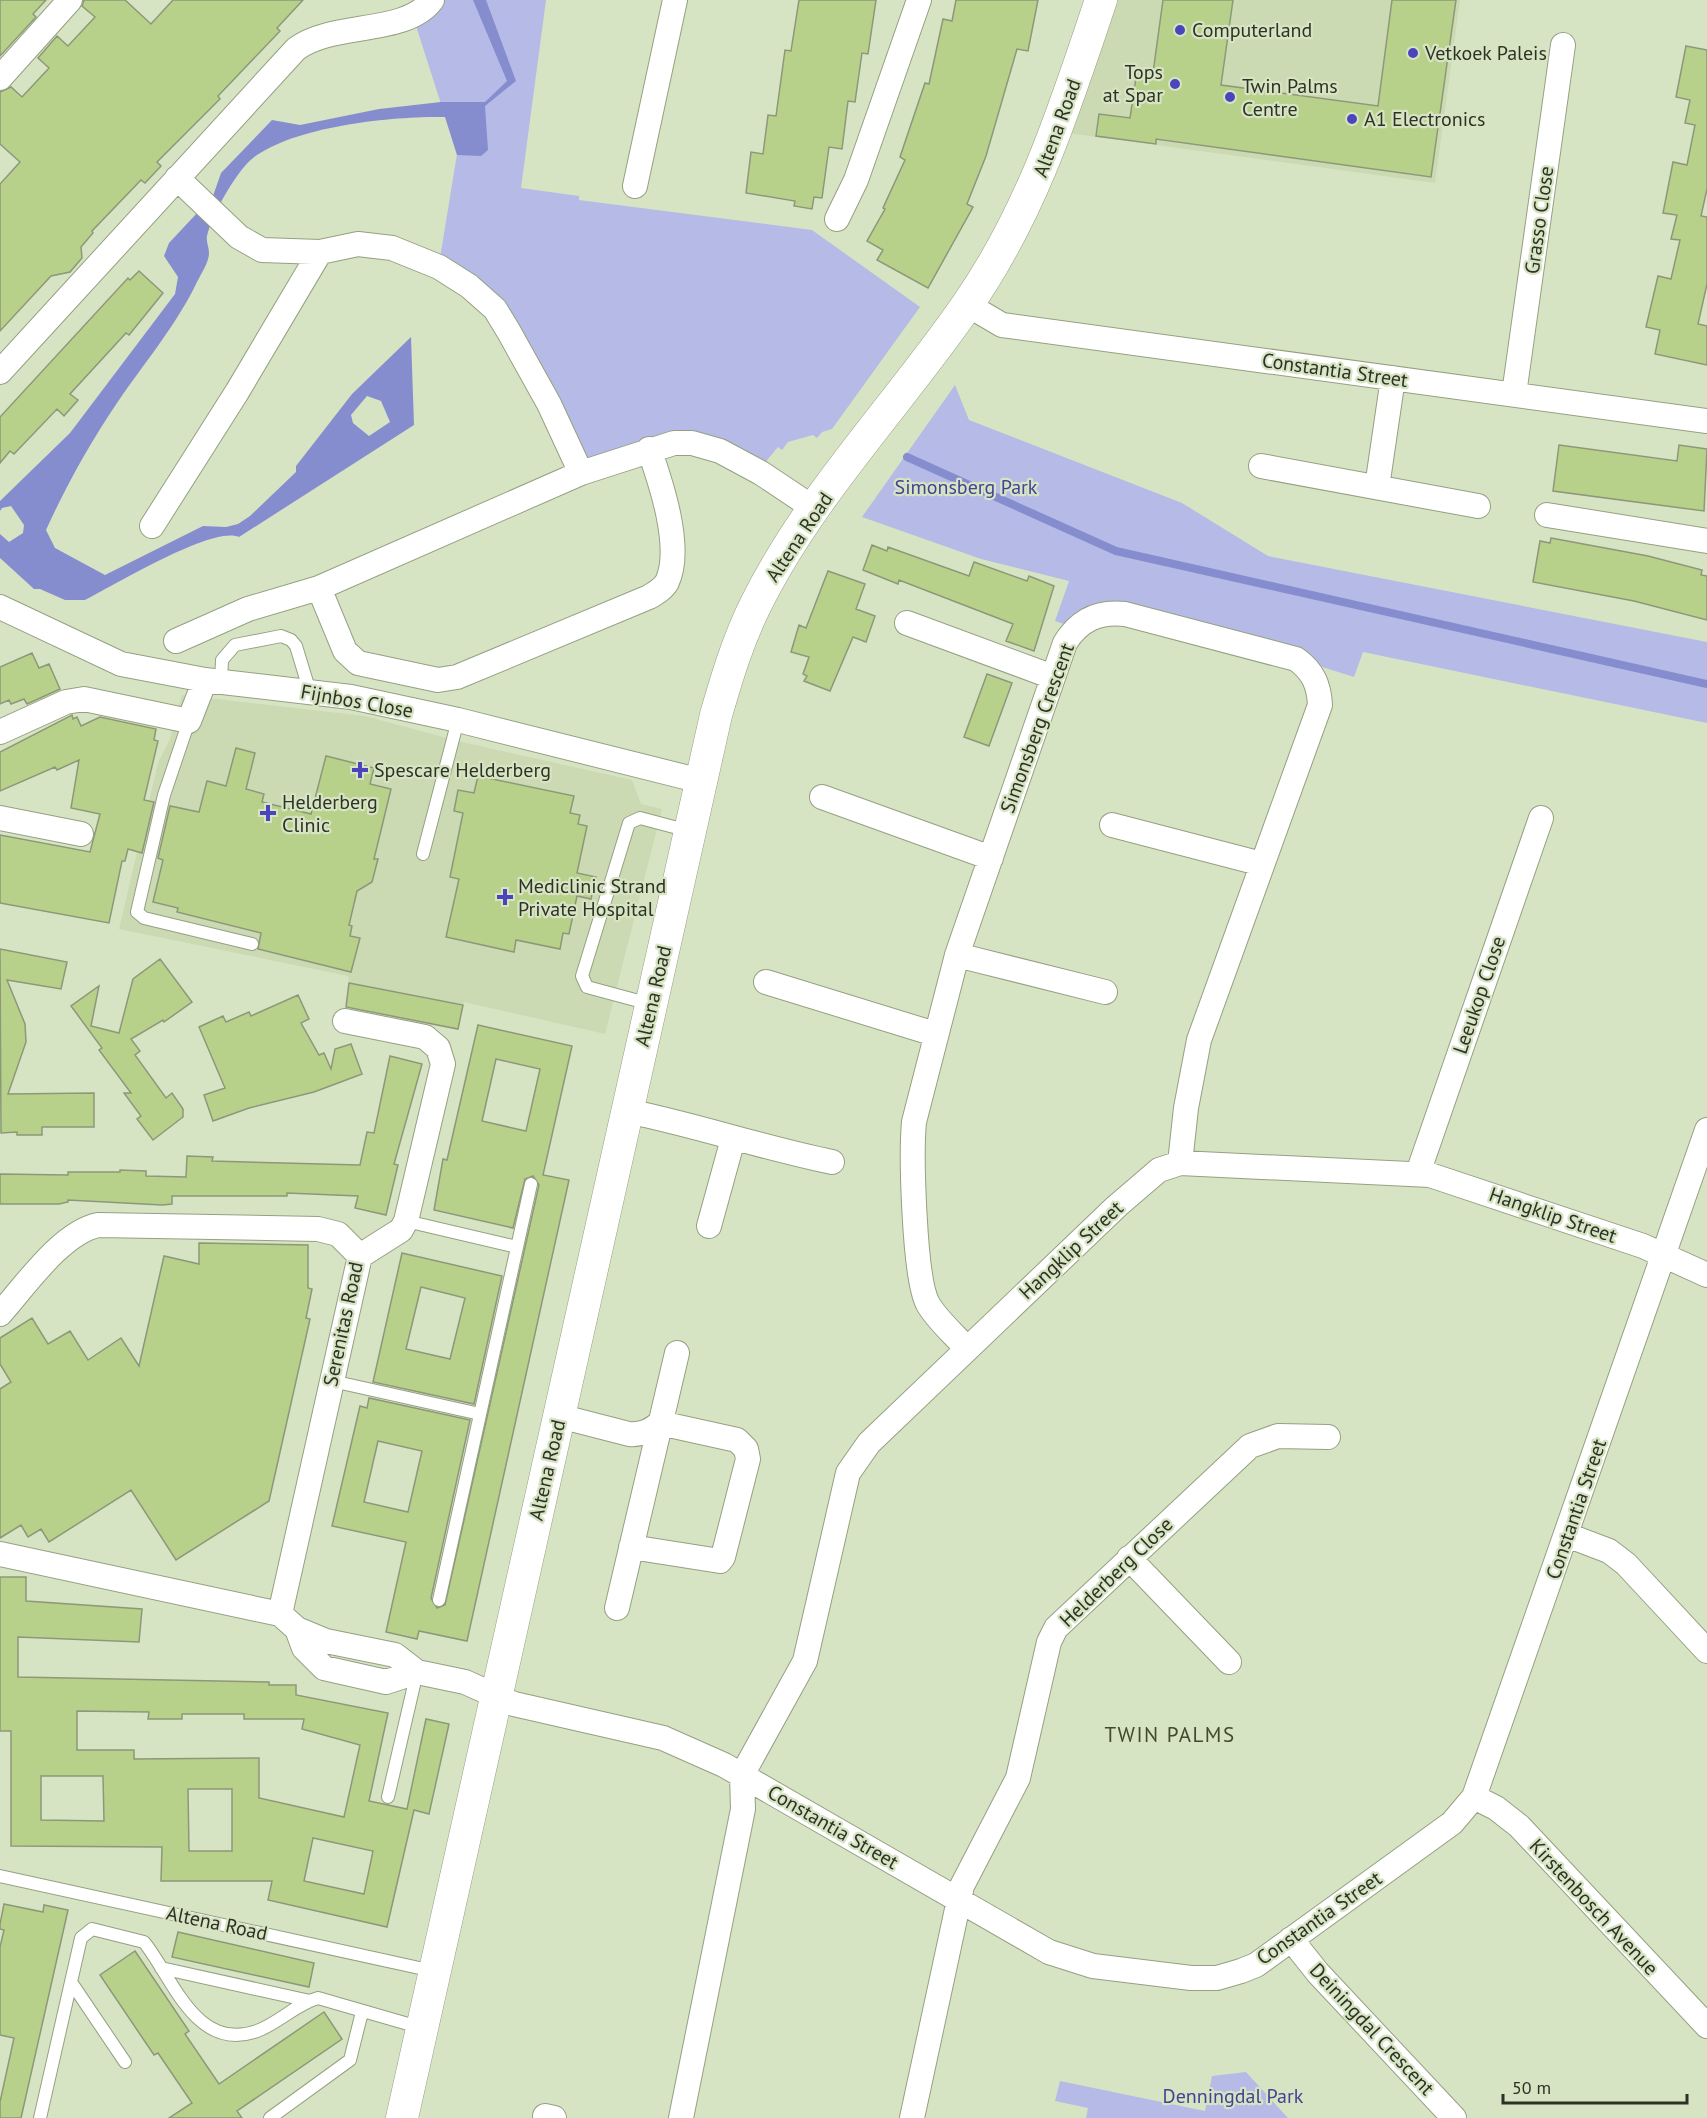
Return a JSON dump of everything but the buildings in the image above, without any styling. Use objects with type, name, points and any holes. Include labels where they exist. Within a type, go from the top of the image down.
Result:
[{"type":"street","points":[[0,78],[70,0]]},
{"type":"street","points":[[0,372],[305,42],[416,15],[424,10],[432,0]]},
{"type":"street","points":[[635,186],[675,0]]},
{"type":"street","points":[[837,219],[856,180],[919,0]]},
{"type":"street","name":"Altena Road","points":[[402,2118],[716,715],[744,629],[787,548],[968,305],[1017,222],[1060,123],[1101,0]]},
{"type":"street","name":"Grasso Close","points":[[1514,394],[1563,45]]},
{"type":"street","points":[[177,178],[244,241],[262,250],[320,252],[358,243],[392,248],[439,267],[485,298],[509,332],[549,404],[580,473]]},
{"type":"street","points":[[152,526],[237,392],[320,252]]},
{"type":"street","name":"Constantia Street","points":[[968,305],[1002,324],[1707,421]]},
{"type":"street","points":[[1377,487],[1393,378]]},
{"type":"street","points":[[176,641],[248,609],[319,588],[580,473],[649,449],[674,443],[692,443],[720,451],[761,473],[815,510]]},
{"type":"street","points":[[319,588],[345,651],[351,658],[358,663],[438,680],[457,677],[649,597],[666,584],[673,555],[663,488],[649,449]]},
{"type":"street","points":[[1261,465],[1478,507]]},
{"type":"street","points":[[1547,515],[1707,542]]},
{"type":"street","name":"Fijnbos Close","points":[[7,612],[121,664],[213,681],[351,697],[458,720],[701,781]]},
{"type":"street","name":"Simonsberg Crescent","points":[[967,1348],[928,1304],[920,1283],[912,1147],[918,1101],[957,955],[1053,677],[1071,634],[1086,621],[1105,613],[1125,614],[1287,656],[1304,665],[1316,680],[1320,705],[1199,1040],[1186,1108],[1180,1163]]},
{"type":"street","points":[[907,623],[1053,677]]},
{"type":"street","points":[[0,732],[66,702],[84,699],[189,721],[213,681]]},
{"type":"street","points":[[822,797],[991,858]]},
{"type":"street","name":"Leeukop Close","points":[[1418,1173],[1541,818]]},
{"type":"street","points":[[0,819],[81,834]]},
{"type":"street","points":[[1112,825],[1262,864]]},
{"type":"street","points":[[957,955],[1105,992]]},
{"type":"street","points":[[766,982],[936,1034]]},
{"type":"street","points":[[345,1021],[425,1036],[441,1053],[443,1064],[406,1221],[401,1230],[360,1256]]},
{"type":"street","points":[[627,1112],[671,1120],[733,1139],[832,1162]]},
{"type":"street","name":"Constantia Street","points":[[496,1696],[514,1704],[663,1738],[742,1775],[1049,1952],[1071,1960],[1093,1966],[1191,1978],[1217,1978],[1256,1965],[1452,1823],[1474,1797],[1707,1130]]},
{"type":"street","points":[[709,1226],[733,1139]]},
{"type":"street","name":"Hangklip Street","points":[[742,1775],[805,1661],[843,1487],[851,1466],[869,1443],[967,1348],[1117,1206],[1159,1170],[1180,1163],[1418,1173],[1453,1181],[1664,1255],[1707,1275]]},
{"type":"street","name":"Serenitas Road","points":[[0,1314],[65,1242],[83,1228],[98,1226],[318,1229],[338,1234],[353,1246],[360,1256],[332,1381],[289,1622]]},
{"type":"street","points":[[617,1608],[677,1353]]},
{"type":"street","points":[[559,1416],[629,1434],[651,1430],[660,1423]]},
{"type":"street","points":[[631,1547],[720,1561],[723,1557],[748,1459],[746,1449],[737,1440],[660,1423]]},
{"type":"street","name":"Helderberg Close","points":[[959,1900],[962,1886],[1018,1778],[1049,1642],[1064,1619],[1250,1446],[1278,1436],[1328,1437]]},
{"type":"street","points":[[1567,1535],[1609,1551],[1626,1564],[1707,1651]]},
{"type":"street","points":[[0,1554],[289,1622],[304,1648],[324,1668],[386,1682],[417,1672],[465,1682],[496,1696]]},
{"type":"street","points":[[1129,1558],[1229,1662]]},
{"type":"street","points":[[681,2118],[743,1809],[742,1775]]},
{"type":"street","name":"Kirstenbosch Avenue","points":[[1474,1797],[1496,1808],[1519,1826],[1707,2026]]},
{"type":"street","points":[[912,2118],[959,1900]]},
{"type":"street","name":"Deiningdal Crescent","points":[[1291,1939],[1318,1973],[1454,2118]]},
{"type":"lane","points":[[213,681],[222,660],[235,645],[281,636],[291,640],[296,646],[310,692]]},
{"type":"lane","points":[[423,854],[458,720]]},
{"type":"lane","points":[[189,721],[164,795],[137,912],[144,918],[252,945]]},
{"type":"lane","points":[[651,1004],[587,987],[582,975],[629,823],[640,818],[690,831]]},
{"type":"lane","points":[[439,1600],[531,1184]]},
{"type":"lane","points":[[406,1221],[517,1247]]},
{"type":"lane","points":[[332,1381],[480,1414]]},
{"type":"lane","points":[[388,1797],[417,1672]]},
{"type":"lane","name":"Altena Road","points":[[0,1876],[434,1971]]},
{"type":"lane","points":[[40,2118],[81,1938],[92,1929],[140,1939],[149,1948],[173,1990],[200,2021],[224,2033],[235,2035],[256,2031],[310,2001],[324,1998],[362,2012],[422,2028]]},
{"type":"lane","points":[[161,1968],[310,2001]]},
{"type":"lane","points":[[71,1982],[125,2062]]},
{"type":"lane","points":[[270,2118],[350,2060],[362,2012]]},
{"type":"shaded area","points":[[473,0],[486,0],[516,81],[485,106],[488,150],[481,156],[457,155],[445,117],[423,117],[372,121],[318,131],[271,147],[253,158],[232,183],[209,227],[208,260],[189,298],[97,434],[46,530],[55,548],[105,575],[203,526],[226,527],[238,524],[250,516],[296,472],[296,466],[352,394],[411,337],[414,425],[239,537],[226,536],[186,548],[85,600],[65,600],[40,589],[34,589],[0,558],[0,534],[9,542],[23,533],[24,525],[11,506],[2,508],[0,511],[0,501],[70,433],[175,294],[178,277],[164,256],[169,243],[213,196],[221,173],[272,120],[300,125],[379,109],[441,102],[485,102],[507,81]],"holes":[[[367,396],[381,401],[390,422],[369,436],[353,423],[351,415]]]},
{"type":"shaded area","points":[[1104,0],[1460,0],[1435,183],[1060,132]]},
{"type":"shaded area","points":[[182,695],[365,716],[462,742],[632,780],[641,804],[662,809],[605,1034],[464,1002],[463,1005],[349,983],[348,976],[119,929],[158,763],[170,739]]},
{"type":"green space","points":[[433,0],[546,0],[521,188],[579,196],[579,200],[812,230],[920,307],[832,429],[822,432],[817,438],[813,435],[788,442],[782,450],[778,447],[759,470],[692,441],[581,472],[510,331],[439,264],[457,154],[417,29],[416,17]]},
{"type":"green space","name":"Simonsberg Park","points":[[955,385],[969,420],[1182,503],[1268,556],[1707,642],[1707,723],[1363,652],[1354,677],[1319,666],[1306,652],[1297,647],[1115,602],[1100,602],[1087,607],[1064,624],[1055,621],[1069,581],[981,559],[862,517]]},
{"type":"green space","name":"Denningdal Park","points":[[1246,2072],[1288,2118],[1086,2118],[1088,2108],[1055,2101],[1060,2081],[1205,2111],[1212,2076]]},
{"type":"waterway","points":[[907,457],[1116,551],[1707,684]]},
{"type":"place","name":"Computerland","points":[[1180,30]]},
{"type":"place","name":"Vetkoek Paleis","points":[[1413,53]]},
{"type":"place","name":"Tops at Spar","points":[[1175,84]]},
{"type":"place","name":"Twin Palms Centre","points":[[1230,97]]},
{"type":"place","name":"A1 Electronics","points":[[1352,119]]},
{"type":"place","name":"Spescare Helderberg","points":[[360,770]]},
{"type":"place","name":"Helderberg Clinic","points":[[268,813]]},
{"type":"place","name":"Mediclinic Strand Private Hospital","points":[[505,897]]},
{"type":"district","name":"TWIN PALMS","points":[[1170,1734]]}]
